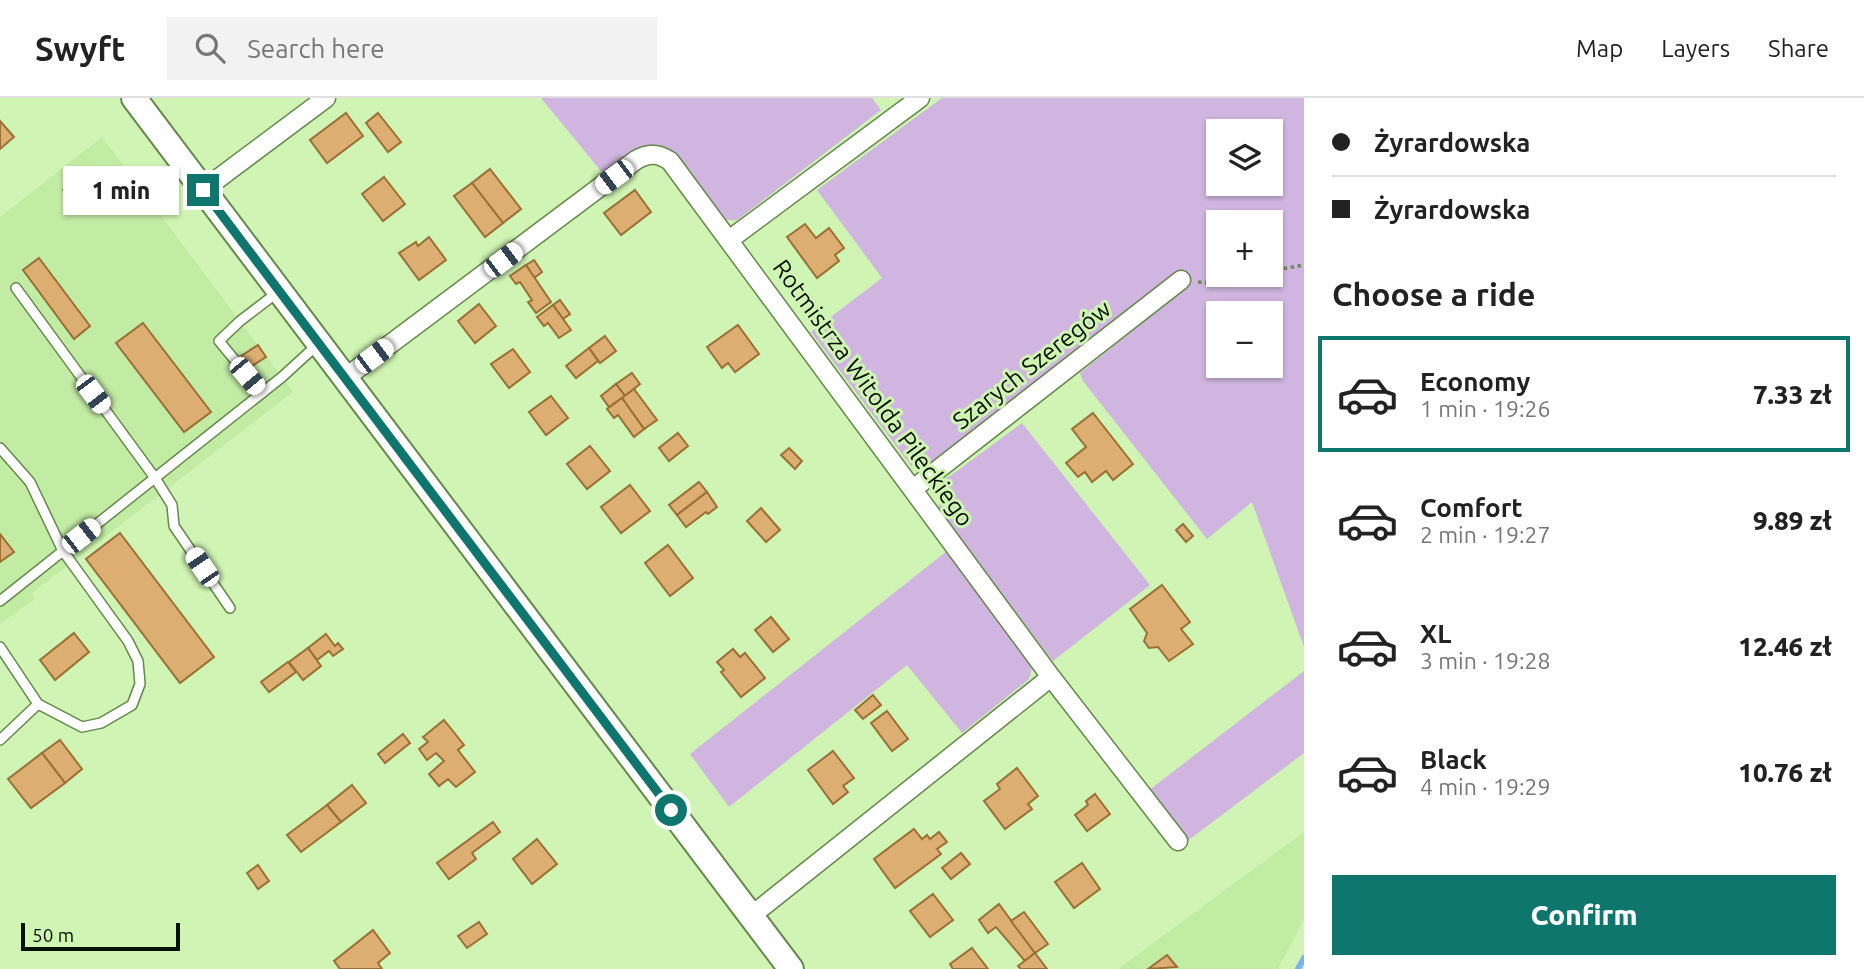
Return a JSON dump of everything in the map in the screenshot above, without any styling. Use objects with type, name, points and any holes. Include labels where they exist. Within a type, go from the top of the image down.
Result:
[{"type":"main road","points":[[134,98],[791,969]]},
{"type":"street","points":[[203,190],[326,98]]},
{"type":"street","points":[[729,240],[920,98]]},
{"type":"street","name":"Rotmistrza Witolda Pileckiego","points":[[345,378],[645,155],[660,155],[670,161],[1051,677],[1178,841]]},
{"type":"street","name":"Szarych Szeregów","points":[[913,489],[1181,280]]},
{"type":"street","points":[[751,916],[1051,677]]},
{"type":"lane","points":[[16,288],[155,478],[172,505],[174,526],[230,608]]},
{"type":"lane","points":[[262,393],[219,341],[279,291]]},
{"type":"lane","points":[[0,601],[262,393],[319,344]]},
{"type":"lane","points":[[0,448],[30,482],[63,551],[128,641],[138,662],[140,684],[132,705],[101,723],[82,727],[38,704],[0,647]]},
{"type":"lane","points":[[0,740],[38,704]]},
{"type":"path","points":[[1283,269],[1304,265]]},
{"type":"path","points":[[1181,280],[1206,283]]},
{"type":"shaded area","points":[[541,98],[872,98],[881,110],[737,220],[725,220],[719,216],[669,151],[605,176]]},
{"type":"shaded area","points":[[942,98],[1304,98],[1304,647],[1252,502],[1207,539],[1083,381],[1080,373],[1185,289],[1181,271],[929,467],[911,466],[811,332],[882,278],[817,190]]},
{"type":"shaded area","points":[[102,137],[293,392],[32,593],[35,599],[0,624],[0,217]]},
{"type":"shaded area","points":[[1022,423],[1150,585],[1053,661],[939,513],[939,496],[946,479]]},
{"type":"shaded area","points":[[947,551],[1032,668],[1029,679],[962,733],[907,665],[729,807],[690,754]]},
{"type":"shaded area","points":[[1304,671],[1304,753],[1186,842],[1148,791]]},
{"type":"shaded area","points":[[1304,832],[1304,919],[1278,969],[1118,969]]},
{"type":"building","points":[[346,113],[363,136],[327,163],[310,140]]},
{"type":"building","points":[[378,113],[401,142],[388,152],[366,123]]},
{"type":"building","points":[[0,121],[14,137],[0,149]]},
{"type":"building","points":[[490,169],[521,209],[503,223],[472,183]]},
{"type":"building","points":[[384,177],[405,204],[383,221],[362,194]]},
{"type":"building","points":[[71,183],[79,193],[71,199],[63,190]]},
{"type":"building","points":[[472,183],[503,223],[485,237],[454,196]]},
{"type":"building","points":[[635,190],[651,212],[621,235],[604,213]]},
{"type":"building","points":[[805,224],[816,238],[829,228],[844,248],[835,255],[839,261],[817,278],[787,237]]},
{"type":"building","points":[[429,237],[446,260],[419,280],[399,253],[416,242],[418,246]]},
{"type":"building","points":[[39,258],[90,326],[74,339],[23,270]]},
{"type":"building","points":[[534,260],[542,272],[534,278],[526,265]]},
{"type":"building","points":[[526,265],[551,302],[536,313],[528,302],[532,300],[520,282],[516,284],[510,276]]},
{"type":"building","points":[[560,300],[570,314],[563,319],[553,305]]},
{"type":"building","points":[[479,304],[496,326],[475,343],[458,321]]},
{"type":"building","points":[[553,305],[571,330],[559,338],[548,323],[544,326],[537,317]]},
{"type":"building","points":[[143,323],[211,412],[184,432],[116,343]]},
{"type":"building","points":[[738,325],[759,354],[735,372],[728,363],[722,368],[707,347]]},
{"type":"building","points":[[605,336],[616,351],[600,363],[589,348]]},
{"type":"building","points":[[258,345],[266,357],[249,368],[241,356]]},
{"type":"building","points":[[589,348],[598,361],[576,378],[566,366]]},
{"type":"building","points":[[513,349],[530,372],[509,388],[491,364]]},
{"type":"building","points":[[632,373],[640,384],[625,396],[616,384]]},
{"type":"building","points":[[616,384],[625,396],[609,407],[601,396]]},
{"type":"building","points":[[634,389],[657,420],[644,429],[622,398]]},
{"type":"building","points":[[551,396],[568,418],[546,435],[529,412]]},
{"type":"building","points":[[622,398],[644,429],[634,437],[618,415],[614,418],[607,409]]},
{"type":"building","points":[[1093,413],[1133,464],[1113,480],[1106,471],[1092,482],[1085,472],[1078,477],[1066,463],[1086,447],[1072,429]]},
{"type":"building","points":[[678,433],[688,446],[669,461],[659,448]]},
{"type":"building","points":[[590,446],[610,471],[587,489],[567,464]]},
{"type":"building","points":[[789,448],[802,461],[795,469],[781,455]]},
{"type":"building","points":[[699,482],[707,492],[677,515],[669,505]]},
{"type":"building","points":[[630,485],[650,511],[621,533],[601,507]]},
{"type":"building","points":[[707,492],[717,507],[686,527],[677,515]]},
{"type":"building","points":[[761,508],[780,530],[766,542],[747,521]]},
{"type":"building","points":[[1183,524],[1193,536],[1186,542],[1176,530]]},
{"type":"building","points":[[120,533],[214,657],[180,683],[86,559]]},
{"type":"building","points":[[0,534],[14,552],[0,562]]},
{"type":"building","points":[[668,545],[693,578],[670,596],[645,563]]},
{"type":"building","points":[[1162,585],[1190,622],[1181,629],[1193,644],[1169,661],[1158,647],[1149,648],[1144,641],[1147,633],[1130,609]]},
{"type":"building","points":[[771,617],[789,639],[773,652],[755,630]]},
{"type":"building","points":[[74,633],[89,652],[55,680],[40,660]]},
{"type":"building","points":[[326,634],[335,646],[338,643],[343,649],[333,656],[329,651],[317,660],[308,648]]},
{"type":"building","points":[[308,648],[321,666],[303,680],[289,662]]},
{"type":"building","points":[[733,649],[740,657],[745,653],[765,678],[741,697],[721,672],[724,670],[717,662]]},
{"type":"building","points":[[288,662],[296,672],[269,692],[261,682]]},
{"type":"building","points":[[873,695],[881,705],[863,719],[855,710]]},
{"type":"building","points":[[887,711],[908,739],[892,751],[871,723]]},
{"type":"building","points":[[444,720],[464,745],[458,750],[475,772],[456,787],[448,779],[439,786],[429,774],[444,761],[436,753],[427,760],[419,749],[428,742],[423,737]]},
{"type":"building","points":[[403,734],[410,743],[385,763],[378,754]]},
{"type":"building","points":[[60,740],[82,769],[65,783],[42,753]]},
{"type":"building","points":[[833,751],[854,778],[843,786],[848,792],[833,804],[808,770]]},
{"type":"building","points":[[42,753],[65,783],[31,808],[8,779]]},
{"type":"building","points":[[1017,768],[1038,796],[1028,804],[1032,809],[1005,829],[984,801],[1000,789],[997,784]]},
{"type":"building","points":[[352,785],[366,803],[341,822],[327,805]]},
{"type":"building","points":[[1095,794],[1110,814],[1087,831],[1075,815],[1088,805],[1086,801]]},
{"type":"building","points":[[327,805],[341,822],[301,852],[287,835]]},
{"type":"building","points":[[493,822],[500,832],[472,853],[476,859],[449,879],[437,863]]},
{"type":"building","points":[[914,829],[922,839],[927,835],[930,839],[939,832],[947,842],[937,849],[941,854],[895,888],[874,859]]},
{"type":"building","points":[[537,839],[557,864],[532,884],[513,859]]},
{"type":"building","points":[[961,853],[970,864],[951,879],[942,868]]},
{"type":"building","points":[[1082,863],[1100,889],[1074,908],[1055,882]]},
{"type":"building","points":[[258,865],[269,881],[258,889],[247,873]]},
{"type":"building","points":[[933,894],[953,920],[930,937],[910,911]]},
{"type":"building","points":[[999,904],[1035,953],[1025,961],[996,927],[988,933],[979,920]]},
{"type":"building","points":[[1024,912],[1048,944],[1035,953],[1011,921]]},
{"type":"building","points":[[479,922],[487,934],[467,948],[458,936]]},
{"type":"building","points":[[373,930],[390,953],[378,963],[382,969],[340,969],[334,961]]},
{"type":"building","points":[[972,948],[988,969],[953,969],[950,964]]},
{"type":"building","points":[[1035,953],[1047,969],[1021,969],[1018,966]]},
{"type":"building","points":[[1167,955],[1177,967],[1148,969]]},
{"type":"waterway","points":[[1298,969],[1304,958]]},
{"type":"route","points":[[203,190],[671,810]]}]
